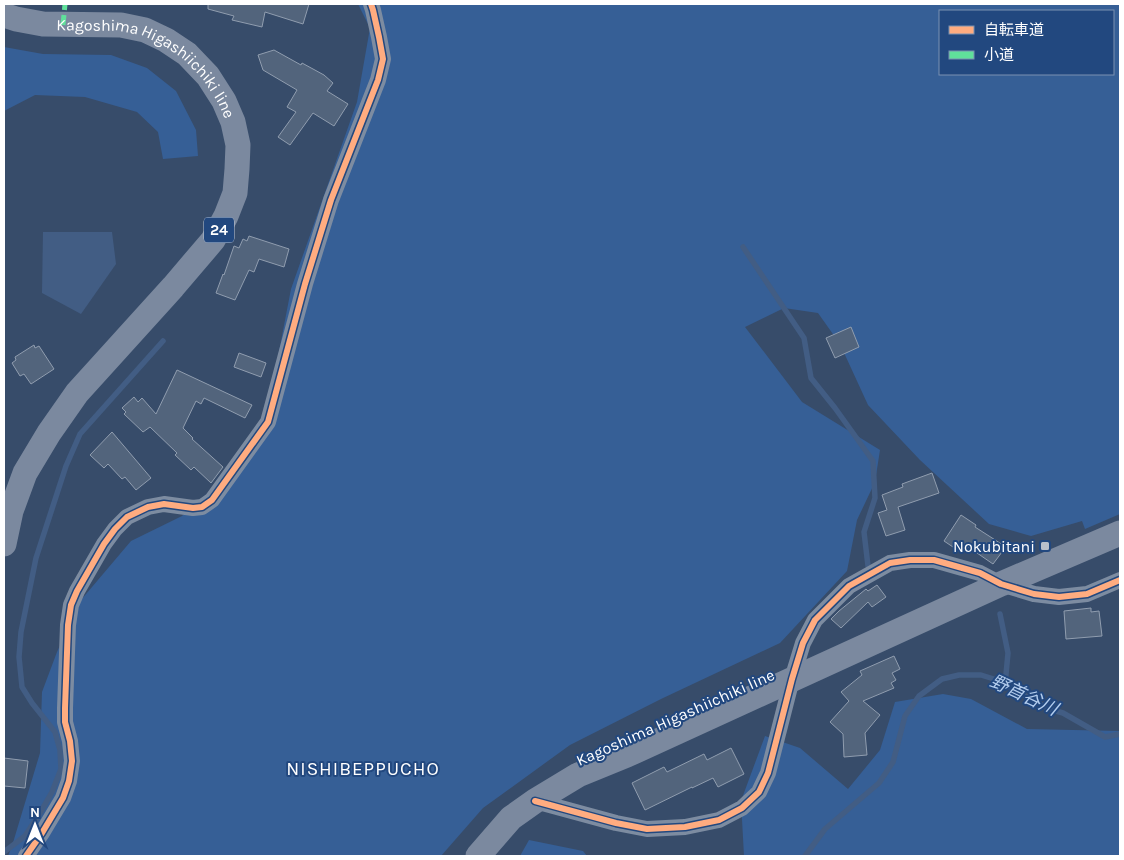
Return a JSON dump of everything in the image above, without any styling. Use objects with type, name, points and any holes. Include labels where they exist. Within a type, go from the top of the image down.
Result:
[{"type":"main road","name":"Kagoshima Higashiichiki line","points":[[4,15],[44,24],[121,25],[145,30],[166,40],[187,54],[208,76],[224,101],[233,122],[238,146],[235,193],[226,216],[213,240],[77,393],[49,433],[25,473],[11,511],[4,544]]},
{"type":"main road","name":"Kagoshima Higashiichiki line","points":[[478,856],[511,818],[578,775],[627,755],[1002,584],[1120,533]]},
{"type":"street","points":[[26,856],[63,798],[69,781],[72,761],[70,741],[65,722],[68,625],[71,605],[82,583],[114,529],[127,518],[148,508],[164,504],[202,508],[212,500],[268,422],[305,284],[331,200],[378,80],[382,59],[374,10],[371,4]]},
{"type":"street","points":[[535,801],[616,823],[647,829],[685,827],[718,820],[742,808],[759,792],[768,773],[803,643],[815,620],[849,586],[890,563],[910,560],[934,560],[980,573],[1002,584],[1034,594],[1059,597],[1086,594],[1120,580]]},
{"type":"shaded area","points":[[358,4],[1120,4],[1120,514],[1085,529],[1082,521],[1031,536],[989,524],[920,460],[868,405],[840,344],[818,313],[784,308],[745,327],[802,402],[880,450],[875,482],[857,520],[847,571],[780,643],[661,699],[570,745],[483,808],[441,856],[8,856],[40,753],[42,692],[57,652],[81,600],[131,541],[182,516],[250,455],[271,393],[291,289],[357,102],[370,28]]},
{"type":"shaded area","points":[[4,47],[43,54],[111,55],[147,68],[176,91],[196,130],[198,156],[163,159],[158,132],[137,112],[85,97],[35,95],[4,111]]},
{"type":"shaded area","points":[[43,232],[112,232],[116,264],[81,314],[42,293]]},
{"type":"shaded area","points":[[943,694],[971,699],[1027,729],[1120,731],[1120,856],[744,856],[741,801],[765,736],[800,748],[848,789],[880,750],[895,702]]},
{"type":"shaded area","points":[[529,840],[583,851],[587,856],[520,856]]},
{"type":"building","points":[[208,4],[309,4],[303,24],[265,12],[262,27],[232,20],[234,16],[208,9]]},
{"type":"building","points":[[274,50],[324,75],[333,83],[327,91],[348,104],[334,126],[313,113],[290,145],[278,137],[296,112],[287,107],[297,90],[263,70],[258,55]]},
{"type":"building","points":[[249,236],[289,249],[284,267],[259,259],[254,272],[249,270],[235,300],[216,293],[234,246],[239,248],[243,239],[247,241]]},
{"type":"building","points":[[851,327],[859,347],[835,358],[826,338]]},
{"type":"building","points":[[34,345],[35,348],[39,346],[54,369],[31,384],[24,374],[20,376],[12,363],[16,360],[15,357]]},
{"type":"building","points":[[239,353],[266,363],[261,377],[234,367]]},
{"type":"building","points":[[177,370],[252,405],[245,418],[204,398],[201,404],[196,401],[183,428],[192,439],[223,467],[211,483],[194,467],[191,470],[175,455],[177,453],[150,427],[143,432],[124,414],[126,412],[122,408],[134,397],[138,402],[142,398],[156,414]]},
{"type":"building","points":[[112,432],[151,478],[136,490],[125,477],[122,479],[108,464],[104,468],[90,455]]},
{"type":"building","points":[[932,473],[939,493],[898,507],[905,530],[886,536],[878,513],[887,510],[882,495],[903,487],[902,484]]},
{"type":"building","points":[[961,515],[976,525],[975,527],[1003,545],[999,550],[1002,552],[993,564],[964,544],[959,551],[944,541]]},
{"type":"building","points":[[877,585],[886,597],[872,607],[868,602],[841,628],[831,619],[866,589],[868,591]]},
{"type":"building","points":[[1091,608],[1091,612],[1099,611],[1102,636],[1066,639],[1064,611]]},
{"type":"building","points":[[894,656],[900,669],[892,673],[896,680],[891,683],[894,688],[863,701],[880,715],[865,733],[867,755],[844,757],[843,734],[830,722],[849,701],[841,692],[862,675],[860,671]]},
{"type":"building","points":[[731,748],[744,774],[718,787],[713,778],[645,810],[632,783],[664,767],[667,772],[704,754],[707,760]]},
{"type":"building","points":[[4,758],[28,761],[25,788],[4,786]]},
{"type":"waterway","points":[[743,247],[804,338],[811,378],[873,461],[875,498],[864,532],[868,566]]},
{"type":"waterway","points":[[4,852],[25,836],[52,792],[61,769],[60,750],[55,732],[22,687],[19,657],[21,632],[36,558],[66,466],[80,434],[163,341]]},
{"type":"waterway","points":[[1000,614],[1008,653],[1005,685]]},
{"type":"waterway","name":"野首谷川","points":[[805,856],[825,829],[879,783],[893,762],[905,716],[919,696],[942,679],[959,675],[981,675],[997,680],[1049,709],[1063,713],[1105,737],[1120,734]]},
{"type":"marked path","points":[[63,25],[65,4]]},
{"type":"cycle path","points":[[26,856],[63,798],[69,781],[72,761],[70,741],[65,722],[68,625],[71,605],[77,591],[104,544],[127,517],[148,507],[164,504],[193,508],[202,507],[212,500],[268,422],[305,284],[331,200],[378,80],[383,59],[371,4]]},
{"type":"cycle path","points":[[535,801],[616,823],[647,829],[685,827],[719,820],[742,808],[759,792],[768,773],[803,643],[815,620],[849,586],[890,563],[910,560],[934,560],[980,573],[1001,584],[1034,594],[1059,597],[1087,594],[1120,580]]},
{"type":"place","name":"Nokubitani","points":[[1045,546]]},
{"type":"district","name":"NISHIBEPPUCHO","points":[[363,768]]}]
